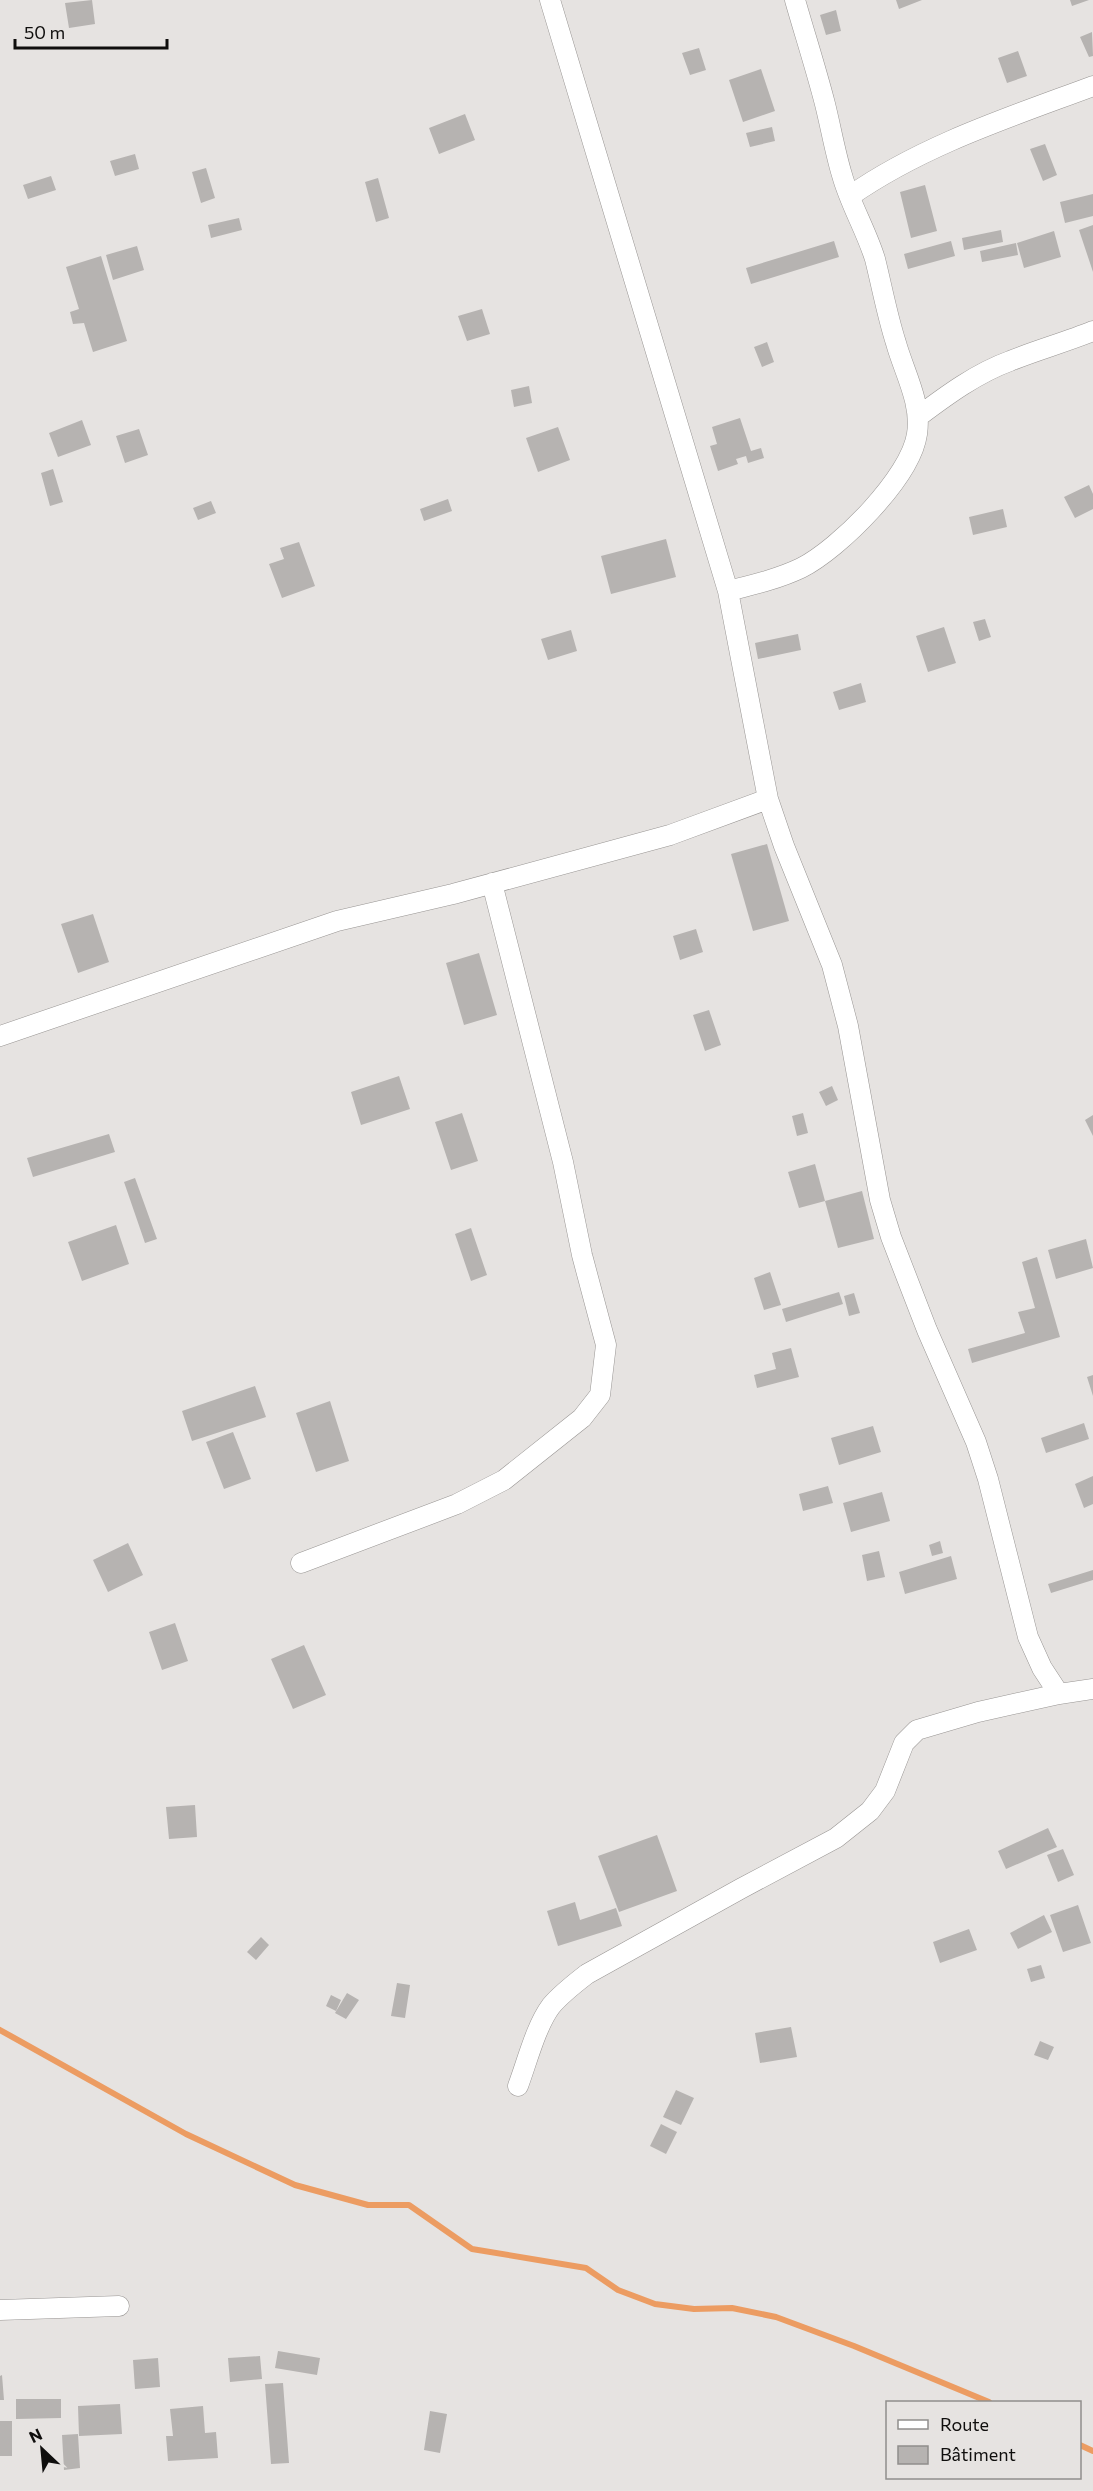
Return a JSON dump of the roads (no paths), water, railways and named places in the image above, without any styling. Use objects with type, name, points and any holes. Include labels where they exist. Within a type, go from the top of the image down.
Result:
[{"type":"street","points":[[550,0],[728,591],[768,799],[784,846],[832,965],[848,1026],[880,1200],[891,1237],[927,1330],[976,1442],[988,1479],[1028,1637],[1042,1668],[1059,1694]]},
{"type":"street","points":[[728,591],[803,567],[839,542],[884,495],[898,476],[910,455],[917,436],[919,416],[887,314],[874,259],[842,175],[826,106],[795,0]]},
{"type":"street","points":[[850,196],[883,173],[923,153],[990,124],[1093,86]]},
{"type":"street","points":[[919,416],[980,375],[1008,361],[1093,331]]},
{"type":"street","points":[[0,1036],[337,921],[492,883],[670,835],[768,799]]},
{"type":"street","points":[[301,1563],[457,1504],[504,1480],[553,1438],[582,1418],[600,1395],[606,1345],[582,1255],[563,1162],[492,883]]},
{"type":"street","points":[[518,2086],[550,2008],[570,1987],[586,1974],[742,1887],[836,1838],[870,1811],[885,1791],[904,1743],[917,1730],[978,1712],[1093,1689]]},
{"type":"street","points":[[0,2310],[119,2306]]},
{"type":"waterway","points":[[0,2030],[186,2134],[295,2185],[368,2205],[409,2205],[472,2249],[586,2268],[618,2290],[655,2304],[694,2309],[732,2308],[776,2317],[854,2346],[987,2401]]},
{"type":"waterway","points":[[1081,2445],[1093,2451]]}]
